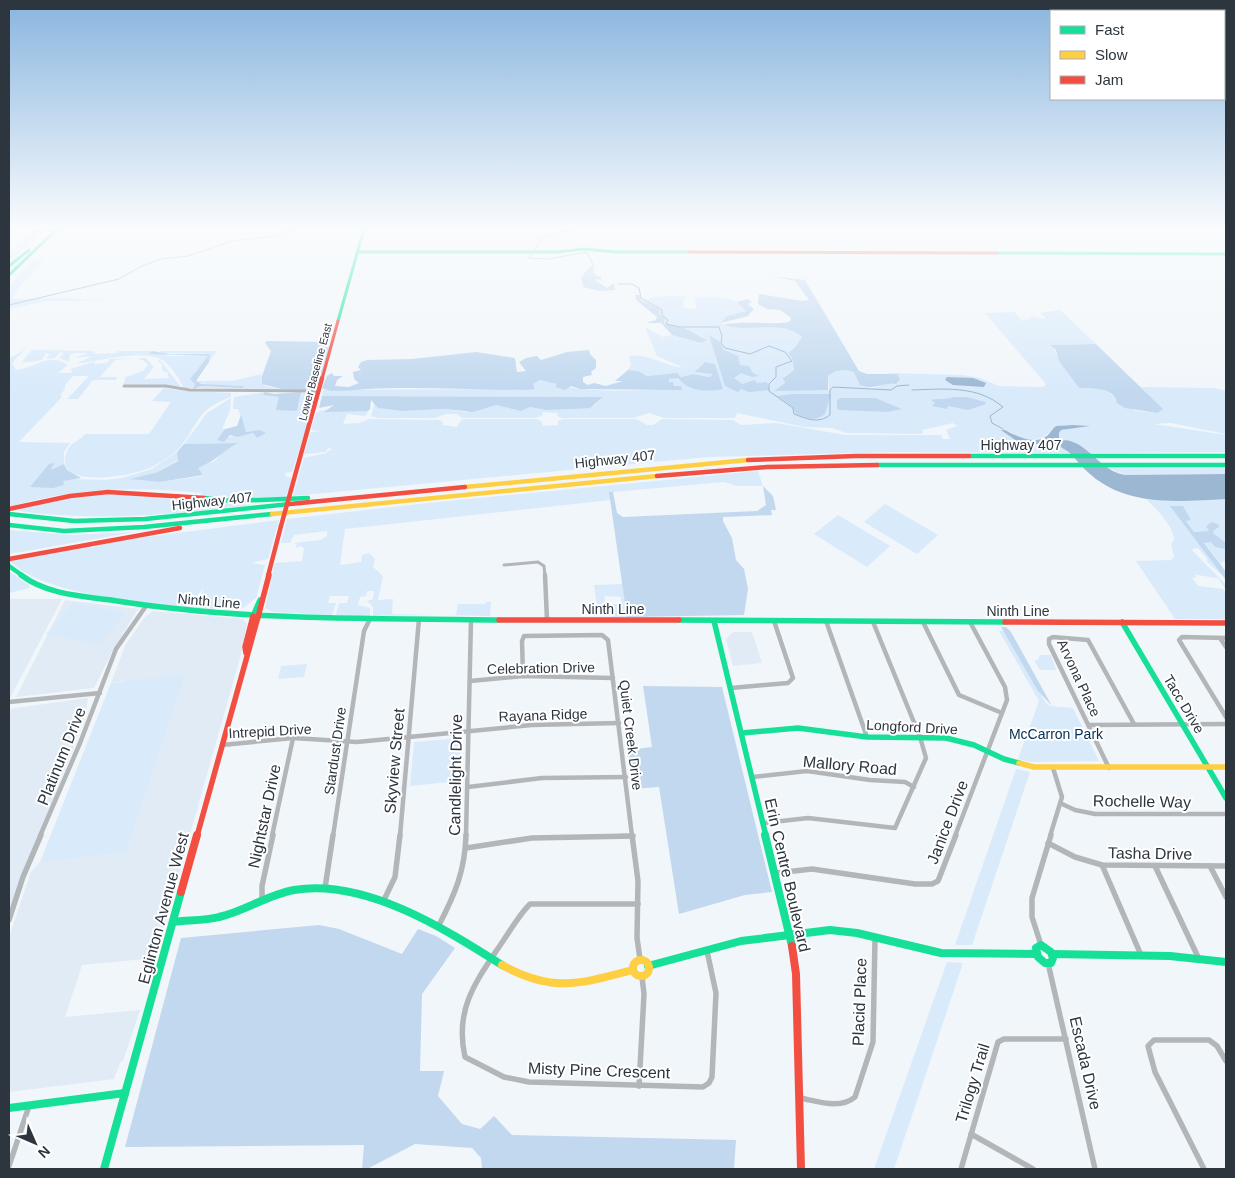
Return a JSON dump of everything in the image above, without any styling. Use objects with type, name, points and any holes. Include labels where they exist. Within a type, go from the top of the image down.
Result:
[{"type":"main road","name":"Lower Baseline East","points":[[281,526],[348,284]]},
{"type":"main road","name":"Highway 407","points":[[9,514],[47,520],[109,522],[710,462],[839,456],[1226,456]]},
{"type":"main road","name":"Highway 407","points":[[9,524],[64,531],[100,530],[293,513],[622,479],[767,467],[1226,465]]},
{"type":"main road","points":[[9,509],[74,495],[123,491],[233,501],[354,497]]},
{"type":"main road","points":[[9,558],[171,529],[293,513]]},
{"type":"main road","name":"Eglinton Avenue West","points":[[104,1169],[246,653],[250,647],[256,616],[281,526]]},
{"type":"main road","name":"Ninth Line","points":[[10,567],[30,582],[58,592],[146,606],[256,616],[471,620],[1226,623]]},
{"type":"main road","name":"Erin Centre Boulevard","points":[[714,621],[791,934],[796,974],[801,1169]]},
{"type":"main road","name":"Tacc Drive","points":[[1122,622],[1226,798]]},
{"type":"main road","name":"Longford Drive","points":[[742,733],[798,728],[867,737],[920,736],[958,740],[1024,766],[1053,768],[1226,768]]},
{"type":"main road","points":[[173,922],[219,916],[262,899],[295,890],[325,888],[356,892],[439,925],[491,959],[523,977],[555,985],[583,983],[633,970]]},
{"type":"main road","points":[[648,966],[740,941],[830,930],[941,953],[1036,954]]},
{"type":"main road","points":[[1041,946],[1048,948],[1052,954],[1052,961],[1048,963],[1040,960],[1036,954],[1036,948],[1041,946]]},
{"type":"main road","points":[[1052,954],[1141,956],[1226,962]]},
{"type":"main road","points":[[640,959],[645,960],[648,966],[646,974],[642,978],[636,975],[633,970],[634,962],[640,959]]},
{"type":"main road","points":[[9,1108],[125,1093]]},
{"type":"street","points":[[124,386],[166,386],[190,390],[320,391]]},
{"type":"street","points":[[504,565],[538,562],[544,566],[547,620]]},
{"type":"street","name":"Platinum Drive","points":[[9,920],[23,876],[100,693],[116,649],[146,606]]},
{"type":"street","name":"Stardust Drive","points":[[325,888],[364,631],[370,619]]},
{"type":"street","name":"Skyview Street","points":[[383,902],[395,878],[398,866],[419,619]]},
{"type":"street","name":"Candlelight Drive","points":[[439,925],[459,884],[466,848],[471,620]]},
{"type":"street","points":[[731,688],[788,683],[793,678],[774,621]]},
{"type":"street","points":[[826,621],[867,737]]},
{"type":"street","points":[[764,823],[808,818],[895,828],[926,758],[920,736],[873,622]]},
{"type":"street","points":[[923,622],[959,695],[1002,713]]},
{"type":"street","name":"Janice Drive","points":[[776,873],[812,869],[932,884],[938,881],[1007,700],[1004,687],[970,622]]},
{"type":"street","name":"Quiet Creek Drive","points":[[523,676],[522,641],[524,636],[602,635],[608,640],[638,881],[637,938],[640,959]]},
{"type":"street","name":"Arvona Place","points":[[1109,768],[1049,644],[1049,639],[1053,637],[1088,640],[1134,724]]},
{"type":"street","points":[[1226,638],[1182,637],[1179,640],[1226,717]]},
{"type":"street","points":[[1220,638],[1226,648]]},
{"type":"street","name":"Celebration Drive","points":[[470,681],[523,676],[613,678]]},
{"type":"street","points":[[9,702],[100,693]]},
{"type":"street","name":"Rayana Ridge","points":[[468,731],[532,725],[618,723]]},
{"type":"street","points":[[1089,725],[1226,724]]},
{"type":"street","name":"Intrepid Drive","points":[[222,745],[293,738],[347,742],[468,731]]},
{"type":"street","name":"Nightstar Drive","points":[[262,899],[262,886],[293,738]]},
{"type":"street","points":[[1041,946],[1034,923],[1032,904],[1060,803],[1061,788],[1053,768]]},
{"type":"street","name":"Mallory Road","points":[[753,777],[807,771],[870,780],[890,780],[914,786]]},
{"type":"street","points":[[468,786],[542,778],[626,777]]},
{"type":"street","name":"Rochelle Way","points":[[1060,803],[1075,810],[1095,814],[1226,814]]},
{"type":"street","points":[[466,848],[532,838],[633,836]]},
{"type":"street","name":"Tasha Drive","points":[[1048,843],[1075,857],[1102,865],[1226,866]]},
{"type":"street","points":[[1102,865],[1141,956]]},
{"type":"street","points":[[1156,866],[1199,959]]},
{"type":"street","points":[[1210,866],[1226,897]]},
{"type":"street","name":"Misty Pine Crescent","points":[[638,904],[530,904],[474,984],[465,1003],[461,1047],[465,1057],[504,1077],[516,1080],[703,1087],[709,1083],[712,1077],[716,993],[707,951]]},
{"type":"street","name":"Placid Place","points":[[800,1098],[844,1104],[852,1101],[855,1097],[870,1056],[873,1042],[875,938]]},
{"type":"street","name":"Escada Drive","points":[[1048,963],[1095,1169]]},
{"type":"street","points":[[639,1086],[642,978]]},
{"type":"street","name":"Trilogy Trail","points":[[961,1169],[998,1042],[1004,1039],[1066,1039]]},
{"type":"street","points":[[1204,1169],[1155,1072],[1148,1046],[1150,1042],[1156,1039],[1208,1040],[1217,1046],[1226,1061]]},
{"type":"street","points":[[9,1166],[29,1106]]},
{"type":"street","points":[[971,1134],[1033,1169]]},
{"type":"shaded area","points":[[582,284],[601,284],[607,288],[614,284],[615,290],[600,291],[583,287]]},
{"type":"shaded area","points":[[797,284],[807,284],[859,371],[867,374],[897,374],[900,379],[896,384],[865,387],[860,385],[854,372],[844,370],[837,371],[828,376],[828,390],[774,391],[785,383],[783,378],[794,370],[792,358],[788,353],[802,337],[794,331],[784,328],[743,328],[724,325],[790,321],[791,318],[780,310],[767,309],[758,304],[759,294],[803,301],[809,300]]},
{"type":"shaded area","points":[[635,295],[640,295],[641,300],[659,309],[660,315],[665,318],[664,324],[684,328],[707,340],[701,343],[672,335],[661,323],[646,323],[656,320],[657,317],[636,300]]},
{"type":"shaded area","points":[[748,299],[752,302],[748,304],[754,309],[748,316],[721,323],[727,316],[746,311],[737,302]]},
{"type":"shaded area","points":[[709,335],[719,341],[724,350],[738,356],[740,365],[749,366],[753,373],[759,376],[752,377],[741,373],[734,378],[742,384],[755,380],[757,383],[767,382],[769,390],[749,392],[741,389],[738,392],[725,386]]},
{"type":"shaded area","points":[[267,341],[328,342],[329,349],[318,387],[314,390],[282,389],[262,384],[262,376],[271,351],[265,343]]},
{"type":"shaded area","points":[[1096,344],[1163,409],[1157,413],[1125,408],[1117,403],[1112,394],[1107,391],[1079,388],[1059,361],[1056,350],[1050,345]]},
{"type":"shaded area","points":[[589,350],[596,360],[596,368],[591,372],[592,375],[583,377],[583,382],[588,385],[594,383],[606,386],[623,381],[615,381],[628,370],[638,371],[647,376],[677,373],[681,377],[693,374],[710,377],[712,374],[695,372],[705,362],[715,364],[723,389],[711,391],[698,390],[682,383],[678,378],[669,379],[669,382],[673,382],[674,386],[681,386],[682,390],[580,389],[571,386],[565,390],[555,387],[557,384],[540,380],[533,384],[535,389],[525,390],[387,388],[336,391],[322,388],[327,376],[332,373],[334,376],[343,376],[337,380],[335,386],[349,387],[359,383],[354,379],[353,372],[361,370],[358,367],[361,362],[367,360],[412,359],[476,352],[515,358],[517,372],[526,371],[519,362],[526,358],[537,356],[541,360],[567,352]]},
{"type":"shaded area","points":[[152,351],[169,354],[210,354],[209,362],[196,381],[202,384],[244,386],[242,388],[201,386],[193,389],[195,384],[190,379],[208,356],[149,354]]},
{"type":"shaded area","points":[[947,377],[973,378],[986,383],[984,387],[953,385],[945,380]]},
{"type":"shaded area","points":[[265,392],[274,394],[301,392],[297,411],[276,410],[279,397],[263,395]]},
{"type":"shaded area","points":[[831,394],[825,414],[811,419],[796,414],[793,407],[777,396]]},
{"type":"shaded area","points":[[322,396],[603,397],[590,408],[574,409],[545,410],[530,407],[521,411],[496,405],[473,412],[446,409],[401,411],[378,408],[371,400],[370,409],[367,411],[324,412],[334,405],[319,408]]},
{"type":"shaded area","points":[[967,397],[985,402],[986,404],[968,410],[948,406],[947,409],[932,406],[935,403],[931,400]]},
{"type":"shaded area","points":[[841,398],[875,398],[902,409],[888,412],[839,410],[837,408],[837,400]]},
{"type":"shaded area","points":[[241,415],[246,432],[260,430],[266,433],[257,438],[253,433],[237,437],[230,435],[224,442],[217,440],[225,429],[237,426]]},
{"type":"shaded area","points":[[1056,426],[1090,426],[1061,430],[1059,441],[1076,443],[1107,468],[1125,475],[1226,474],[1226,499],[1162,500],[1142,498],[1123,493],[1105,485],[1089,473],[1071,454],[1058,444],[1021,444],[1001,430],[1026,439],[1038,440],[1048,435]]},
{"type":"shaded area","points":[[238,443],[198,468],[203,475],[160,482],[130,479],[158,472],[178,461],[177,452],[184,444]]},
{"type":"shaded area","points":[[55,463],[50,470],[64,464],[67,470],[81,478],[63,481],[64,485],[53,488],[30,487],[49,464]]},
{"type":"shaded area","points":[[763,486],[773,496],[776,510],[771,510],[772,515],[723,517],[723,521],[732,538],[736,560],[744,569],[748,589],[744,615],[627,617],[609,492],[613,492],[617,513],[623,517],[757,511],[766,505]]},
{"type":"shaded area","points":[[1170,506],[1183,506],[1191,520],[1186,521],[1194,532],[1209,531],[1206,526],[1212,522],[1219,525],[1213,533],[1226,543],[1225,549],[1215,547],[1211,542],[1204,543],[1226,572],[1226,580]]},
{"type":"shaded area","points":[[9,599],[62,599],[9,700]]},
{"type":"shaded area","points":[[65,600],[138,609],[112,652],[94,688],[16,697]]},
{"type":"shaded area","points":[[153,611],[243,619],[247,624],[240,658],[155,958],[82,965],[65,1017],[140,1010],[123,1061],[121,1061],[114,1079],[9,1092],[9,937],[31,872],[40,862],[125,853],[124,681],[111,683],[126,644],[145,617]]},
{"type":"shaded area","points":[[1001,627],[1006,627],[1011,632],[1052,706],[1038,691]]},
{"type":"shaded area","points":[[733,632],[752,632],[762,663],[733,666],[726,639]]},
{"type":"shaded area","points":[[643,686],[722,687],[772,892],[745,895],[679,914],[659,787],[633,789],[628,750],[652,747]]},
{"type":"shaded area","points":[[88,698],[85,717],[9,915],[9,709]]},
{"type":"shaded area","points":[[319,925],[339,929],[402,954],[418,929],[436,936],[455,948],[422,994],[420,1071],[444,1071],[438,1096],[462,1124],[480,1129],[494,1116],[512,1135],[736,1140],[734,1169],[482,1169],[481,1158],[472,1148],[415,1144],[367,1169],[362,1169],[364,1145],[125,1147],[181,938]]},
{"type":"green space","points":[[11,284],[22,284],[12,299],[167,300],[45,301],[9,309],[9,286]]},
{"type":"green space","points":[[653,297],[686,297],[683,300],[684,308],[697,309],[694,298],[715,297],[736,302],[746,311],[733,314],[721,323],[730,327],[783,328],[793,331],[802,337],[796,346],[790,350],[794,370],[784,376],[785,383],[774,391],[829,389],[828,376],[834,372],[846,369],[856,374],[861,386],[870,388],[876,388],[884,383],[894,384],[897,374],[888,374],[891,373],[963,375],[980,378],[999,386],[1043,387],[1046,384],[985,313],[1014,312],[1023,321],[1031,318],[1030,316],[1045,319],[1040,313],[1060,310],[1096,344],[1051,345],[1079,388],[1106,389],[1116,399],[1135,411],[1157,413],[1162,409],[1141,387],[1214,388],[1226,391],[1226,434],[1171,423],[1154,424],[1226,435],[1226,452],[1089,453],[1074,442],[1059,441],[1058,434],[1061,430],[1089,426],[1064,425],[1053,428],[1041,438],[1032,440],[1001,430],[1019,443],[1057,443],[1070,453],[891,452],[708,457],[293,496],[304,458],[326,453],[332,449],[328,448],[326,452],[304,454],[311,432],[324,431],[311,430],[316,413],[327,410],[364,411],[370,409],[365,416],[347,414],[343,424],[360,423],[369,419],[439,420],[443,422],[442,425],[457,427],[461,420],[464,419],[538,419],[542,422],[543,426],[558,425],[558,421],[564,419],[636,419],[647,425],[653,425],[662,419],[733,420],[741,425],[776,423],[845,435],[941,435],[943,439],[950,439],[946,430],[957,426],[953,423],[922,430],[923,434],[846,433],[832,428],[804,427],[737,413],[735,418],[664,418],[649,413],[633,418],[562,418],[557,416],[558,413],[543,412],[542,416],[535,418],[463,418],[456,414],[446,414],[435,418],[378,418],[371,416],[375,402],[382,409],[401,411],[446,409],[465,412],[496,405],[521,411],[530,407],[543,410],[574,409],[595,405],[603,397],[322,396],[323,390],[535,389],[533,384],[539,380],[580,389],[629,391],[667,388],[673,386],[668,379],[678,378],[682,383],[692,388],[703,390],[722,389],[714,364],[703,364],[698,373],[712,373],[710,377],[693,374],[681,377],[670,374],[647,376],[641,375],[638,371],[628,370],[631,365],[629,356],[644,357],[672,366],[682,367],[657,356],[645,327],[663,337],[672,335],[701,343],[703,337],[664,324],[665,318],[660,315],[658,308],[644,302]]},
{"type":"green space","points":[[25,349],[12,363],[16,370],[48,360],[55,360],[68,365],[58,373],[72,373],[71,369],[96,361],[94,364],[107,363],[110,359],[136,358],[115,360],[100,377],[117,377],[116,380],[93,380],[78,399],[67,399],[89,376],[73,376],[65,385],[60,399],[19,442],[70,443],[64,452],[64,464],[50,470],[31,487],[71,479],[105,480],[122,478],[152,469],[177,452],[178,460],[158,472],[133,479],[160,482],[203,476],[197,468],[215,461],[223,451],[237,443],[184,444],[207,413],[231,398],[230,410],[222,429],[225,429],[218,440],[253,433],[257,438],[265,433],[260,430],[246,432],[238,409],[233,409],[234,397],[265,392],[264,395],[279,397],[297,411],[301,392],[315,395],[316,398],[292,472],[285,473],[285,476],[292,478],[286,497],[231,499],[200,496],[202,493],[129,489],[81,492],[9,507],[9,357]]},
{"type":"green space","points":[[32,350],[94,351],[95,354],[116,353],[118,351],[152,351],[150,354],[164,353],[160,353],[161,351],[217,351],[209,362],[210,354],[168,353],[167,356],[208,356],[201,367],[195,371],[195,384],[193,388],[201,386],[242,388],[243,386],[213,385],[196,381],[232,381],[261,374],[265,386],[282,389],[184,388],[177,376],[164,361],[142,356],[119,357],[76,364],[93,356],[74,358],[88,353],[75,353],[70,355],[69,362],[59,358],[64,353],[60,352],[55,358],[46,359],[50,354],[46,353],[42,360],[21,363]]},
{"type":"green space","points":[[140,358],[146,358],[154,367],[144,379],[169,378],[167,372],[162,371],[162,364],[158,362],[160,360],[180,386],[123,385],[126,377],[143,371],[148,365],[143,360],[139,360]]},
{"type":"green space","points":[[164,388],[231,393],[231,397],[209,408],[202,415],[183,444],[175,452],[152,467],[128,474],[95,478],[81,476],[70,471],[65,462],[68,449],[85,434],[149,434],[171,402],[152,401]]},
{"type":"green space","points":[[1105,467],[1226,468],[1226,474],[1125,475]]},
{"type":"green space","points":[[758,471],[763,486],[737,486],[724,482],[613,492],[610,493],[611,500],[345,529],[340,565],[361,562],[362,555],[369,553],[375,559],[373,567],[383,576],[378,600],[393,599],[392,614],[439,615],[373,616],[373,607],[367,601],[373,599],[374,591],[367,591],[366,596],[360,597],[358,605],[370,608],[370,616],[336,615],[339,603],[347,603],[349,596],[330,596],[328,603],[336,603],[332,615],[272,612],[265,608],[275,563],[302,561],[304,548],[300,546],[295,549],[297,544],[294,543],[320,540],[327,536],[327,531],[294,535],[290,543],[281,543],[287,519],[428,503]]},
{"type":"green space","points":[[123,494],[252,505],[136,516],[77,516],[19,511],[38,503],[53,500]]},
{"type":"green space","points":[[1226,499],[1226,543],[1213,533],[1214,530],[1206,526],[1210,531],[1194,532],[1186,520],[1191,520],[1183,506],[1171,506],[1225,578],[1206,561],[1208,560],[1198,548],[1191,549],[1226,585],[1226,590],[1218,578],[1195,575],[1196,578],[1192,578],[1198,586],[1223,589],[1226,593],[1225,619],[1175,619],[1136,561],[1171,560],[1174,557],[1171,544],[1174,540],[1171,529],[1164,518],[1147,500]]},
{"type":"green space","points":[[885,504],[938,535],[917,554],[864,522]]},
{"type":"green space","points":[[838,515],[890,546],[867,567],[814,534]]},
{"type":"green space","points":[[279,520],[268,559],[251,563],[265,565],[256,598],[239,610],[196,608],[204,587],[189,608],[95,595],[46,582],[26,573],[10,561],[91,545],[91,548],[115,541]]},
{"type":"green space","points":[[9,530],[71,535],[135,532],[9,554]]},
{"type":"green space","points":[[1204,542],[1211,542],[1215,547],[1224,548],[1226,546],[1226,561],[1220,563],[1226,572]]},
{"type":"green space","points":[[9,571],[30,586],[29,588],[9,593]]},
{"type":"green space","points":[[623,584],[627,617],[612,617],[612,604],[621,604],[621,597],[605,596],[604,606],[597,606],[594,585]]},
{"type":"green space","points":[[486,602],[491,602],[490,616],[443,615],[456,615],[458,604],[485,604]]},
{"type":"green space","points":[[74,603],[125,613],[99,644],[46,634]]},
{"type":"green space","name":"McCarron Park","points":[[999,631],[1003,631],[1046,703],[1050,706],[1073,708],[1099,761],[1030,762],[1018,759],[1039,701]]},
{"type":"green space","points":[[1040,655],[1051,655],[1056,670],[1040,670],[1034,660],[1038,660]]},
{"type":"green space","points":[[307,664],[304,677],[278,679],[281,666]]},
{"type":"green space","points":[[185,675],[125,853],[40,862],[111,683]]},
{"type":"green space","points":[[461,738],[460,781],[410,786],[414,742]]},
{"type":"green space","points":[[1016,769],[1030,772],[972,945],[955,945]]},
{"type":"green space","points":[[947,962],[963,963],[894,1169],[874,1169]]},
{"type":"waterway","points":[[9,305],[98,284]]},
{"type":"waterway","points":[[619,284],[632,284],[639,288],[641,298],[662,310],[662,315],[668,320],[666,324],[680,327],[719,327],[722,336],[721,343],[725,348],[750,354],[769,346],[785,352],[792,361],[776,367],[776,377],[769,384],[769,391],[793,408],[794,414],[803,418],[817,420],[830,415],[830,390],[833,387],[891,390],[897,386],[909,385]]},
{"type":"waterway","points":[[912,390],[960,390],[982,395],[1003,407],[990,416],[992,423],[1003,429]]},
{"type":"traffic: fast","points":[[338,321],[348,284]]},
{"type":"traffic: fast","points":[[969,456],[1226,456]]},
{"type":"traffic: fast","points":[[877,465],[1226,465]]},
{"type":"traffic: fast","points":[[204,498],[233,501],[308,498]]},
{"type":"traffic: fast","points":[[9,514],[74,521],[145,519],[290,504]]},
{"type":"traffic: fast","points":[[9,525],[64,531],[144,527],[272,514]]},
{"type":"traffic: fast","points":[[9,566],[30,582],[58,592],[146,606],[258,617],[499,620]]},
{"type":"traffic: fast","points":[[253,616],[260,600]]},
{"type":"traffic: fast","points":[[679,620],[1005,622]]},
{"type":"traffic: fast","points":[[714,621],[792,946]]},
{"type":"traffic: fast","points":[[1122,622],[1226,798]]},
{"type":"traffic: fast","points":[[742,733],[798,728],[867,737],[946,738],[974,745],[1004,759],[1019,763]]},
{"type":"traffic: fast","points":[[173,922],[219,917],[262,899],[295,890],[335,888],[356,892],[439,925],[502,965]]},
{"type":"traffic: fast","points":[[104,1169],[181,892]]},
{"type":"traffic: fast","points":[[648,966],[741,941],[830,930],[857,933],[941,953],[1036,954]]},
{"type":"traffic: fast","points":[[1041,945],[1051,952],[1053,958],[1051,963],[1045,963],[1038,957],[1036,948],[1041,945]]},
{"type":"traffic: fast","points":[[1052,954],[1170,956],[1226,962]]},
{"type":"traffic: fast","points":[[9,1108],[125,1093]]},
{"type":"traffic: slow","points":[[465,487],[710,462],[748,460]]},
{"type":"traffic: slow","points":[[272,514],[657,476]]},
{"type":"traffic: slow","points":[[1019,763],[1034,767],[1226,767]]},
{"type":"traffic: slow","points":[[638,960],[644,960],[649,965],[649,968],[647,974],[638,976],[633,971],[633,965],[638,960]]},
{"type":"traffic: slow","points":[[502,965],[520,975],[552,984],[582,982],[633,970]]},
{"type":"traffic: jam","points":[[291,490],[338,321]]},
{"type":"traffic: jam","points":[[748,460],[856,456],[969,456]]},
{"type":"traffic: jam","points":[[657,476],[767,467],[877,465]]},
{"type":"traffic: jam","points":[[290,504],[465,487]]},
{"type":"traffic: jam","points":[[281,526],[291,490]]},
{"type":"traffic: jam","points":[[9,509],[70,496],[108,492],[204,498]]},
{"type":"traffic: jam","points":[[258,617],[281,526]]},
{"type":"traffic: jam","points":[[9,559],[180,528]]},
{"type":"traffic: jam","points":[[246,653],[245,647],[253,616]]},
{"type":"traffic: jam","points":[[181,892],[258,617]]},
{"type":"traffic: jam","points":[[499,620],[679,620]]},
{"type":"traffic: jam","points":[[1005,622],[1226,623]]},
{"type":"traffic: jam","points":[[792,946],[796,974],[801,1169]]}]
